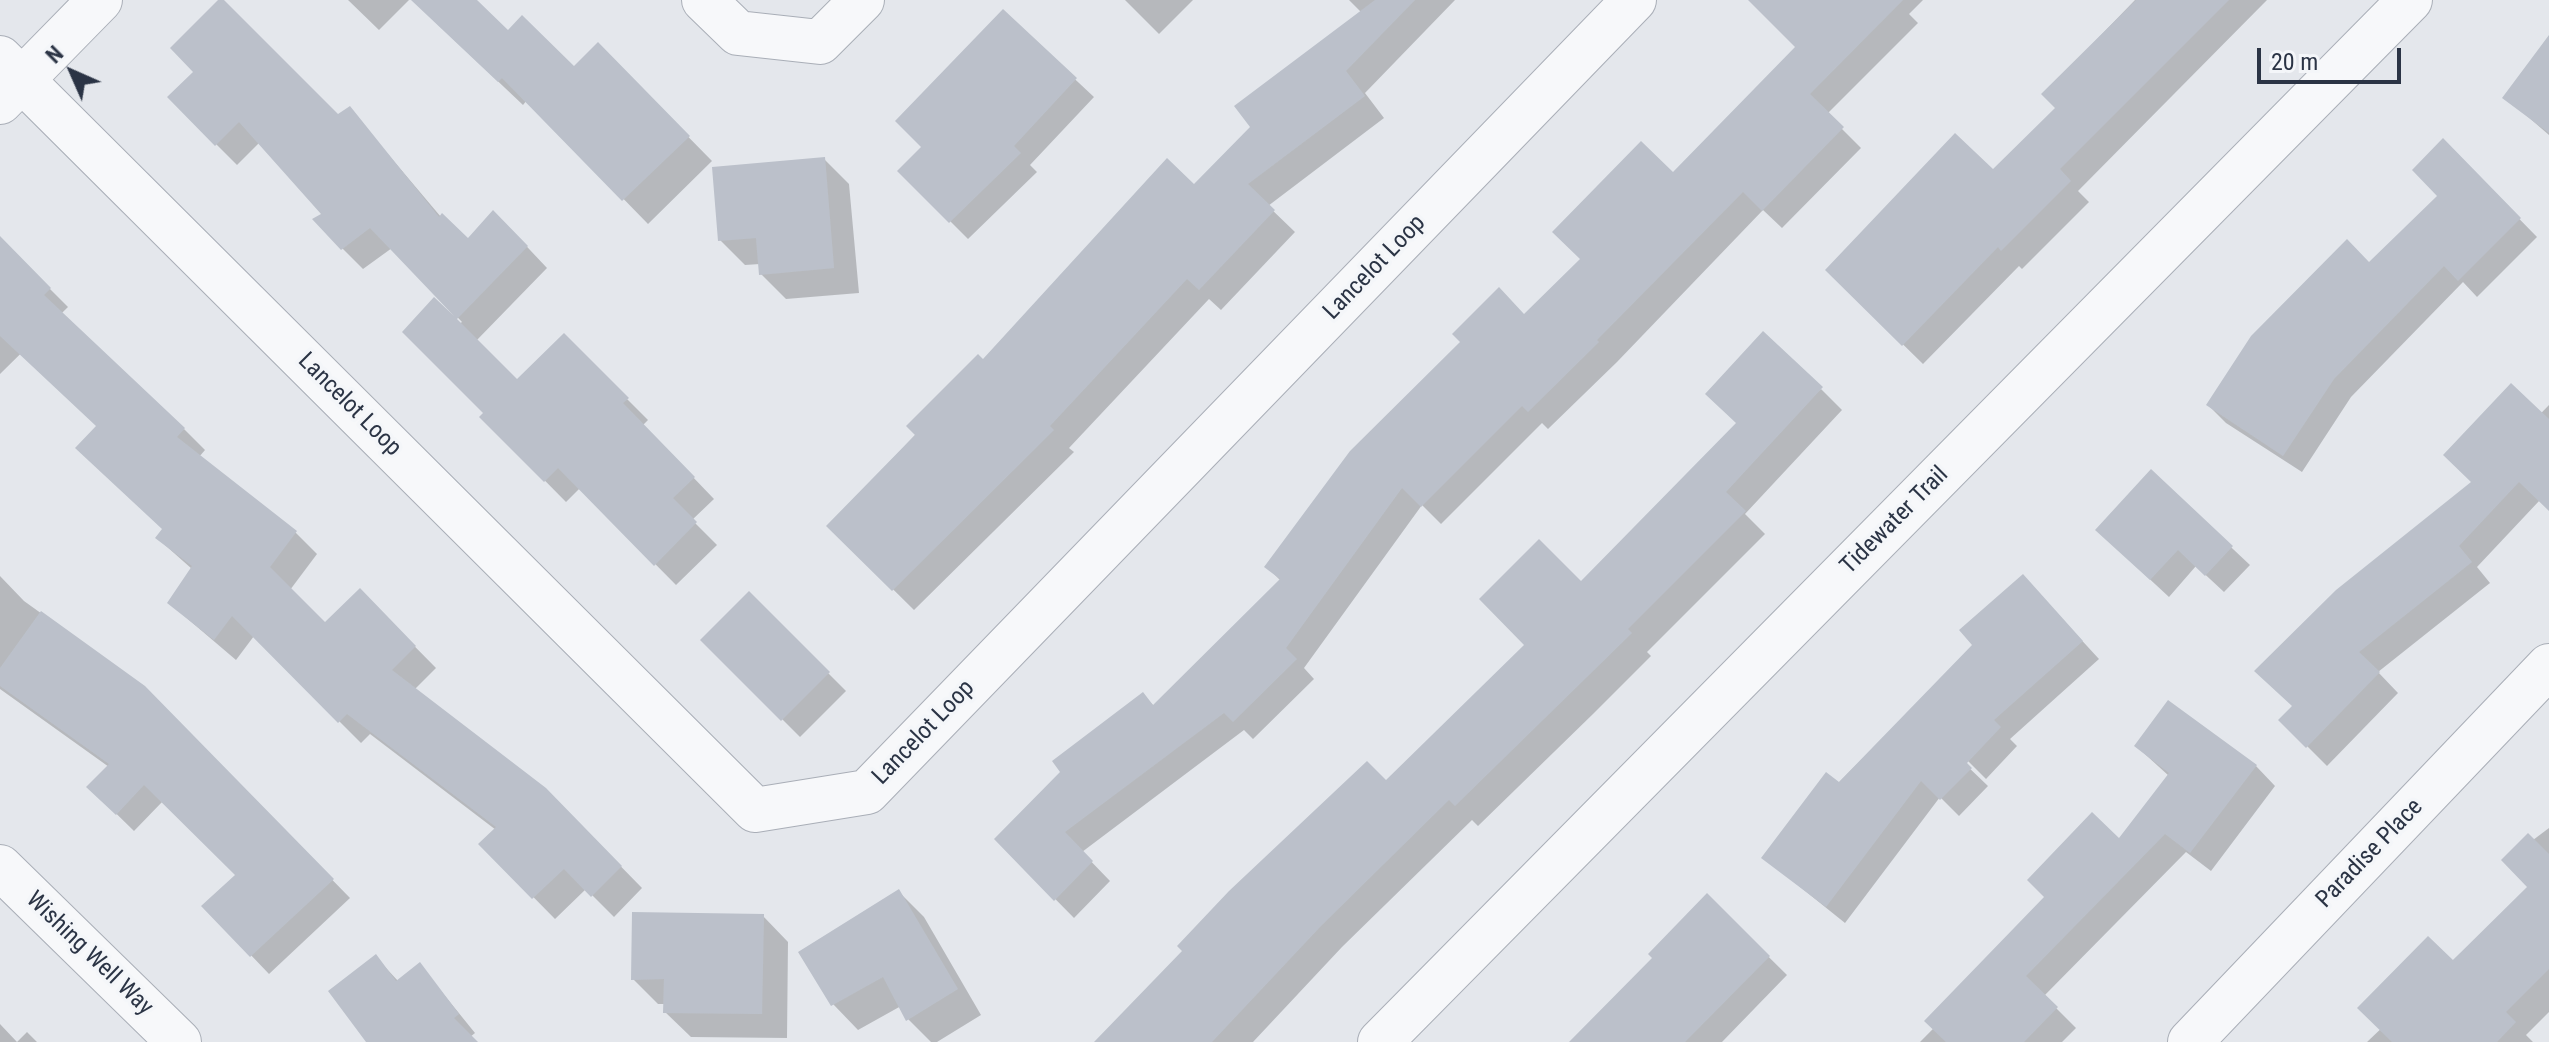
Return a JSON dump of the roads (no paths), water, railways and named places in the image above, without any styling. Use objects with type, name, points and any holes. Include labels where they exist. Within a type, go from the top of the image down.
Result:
[{"type":"street","points":[[7,79],[100,0]]},
{"type":"street","points":[[704,0],[738,33],[820,42],[862,0]]},
{"type":"street","name":"Lancelot Loop","points":[[7,79],[755,810],[867,792],[1634,0]]},
{"type":"street","name":"Tidewater Trail","points":[[1380,1042],[2410,0]]},
{"type":"street","name":"Paradise Place","points":[[2190,1042],[2549,666]]},
{"type":"street","name":"Wishing Well Way","points":[[0,867],[179,1042]]}]
